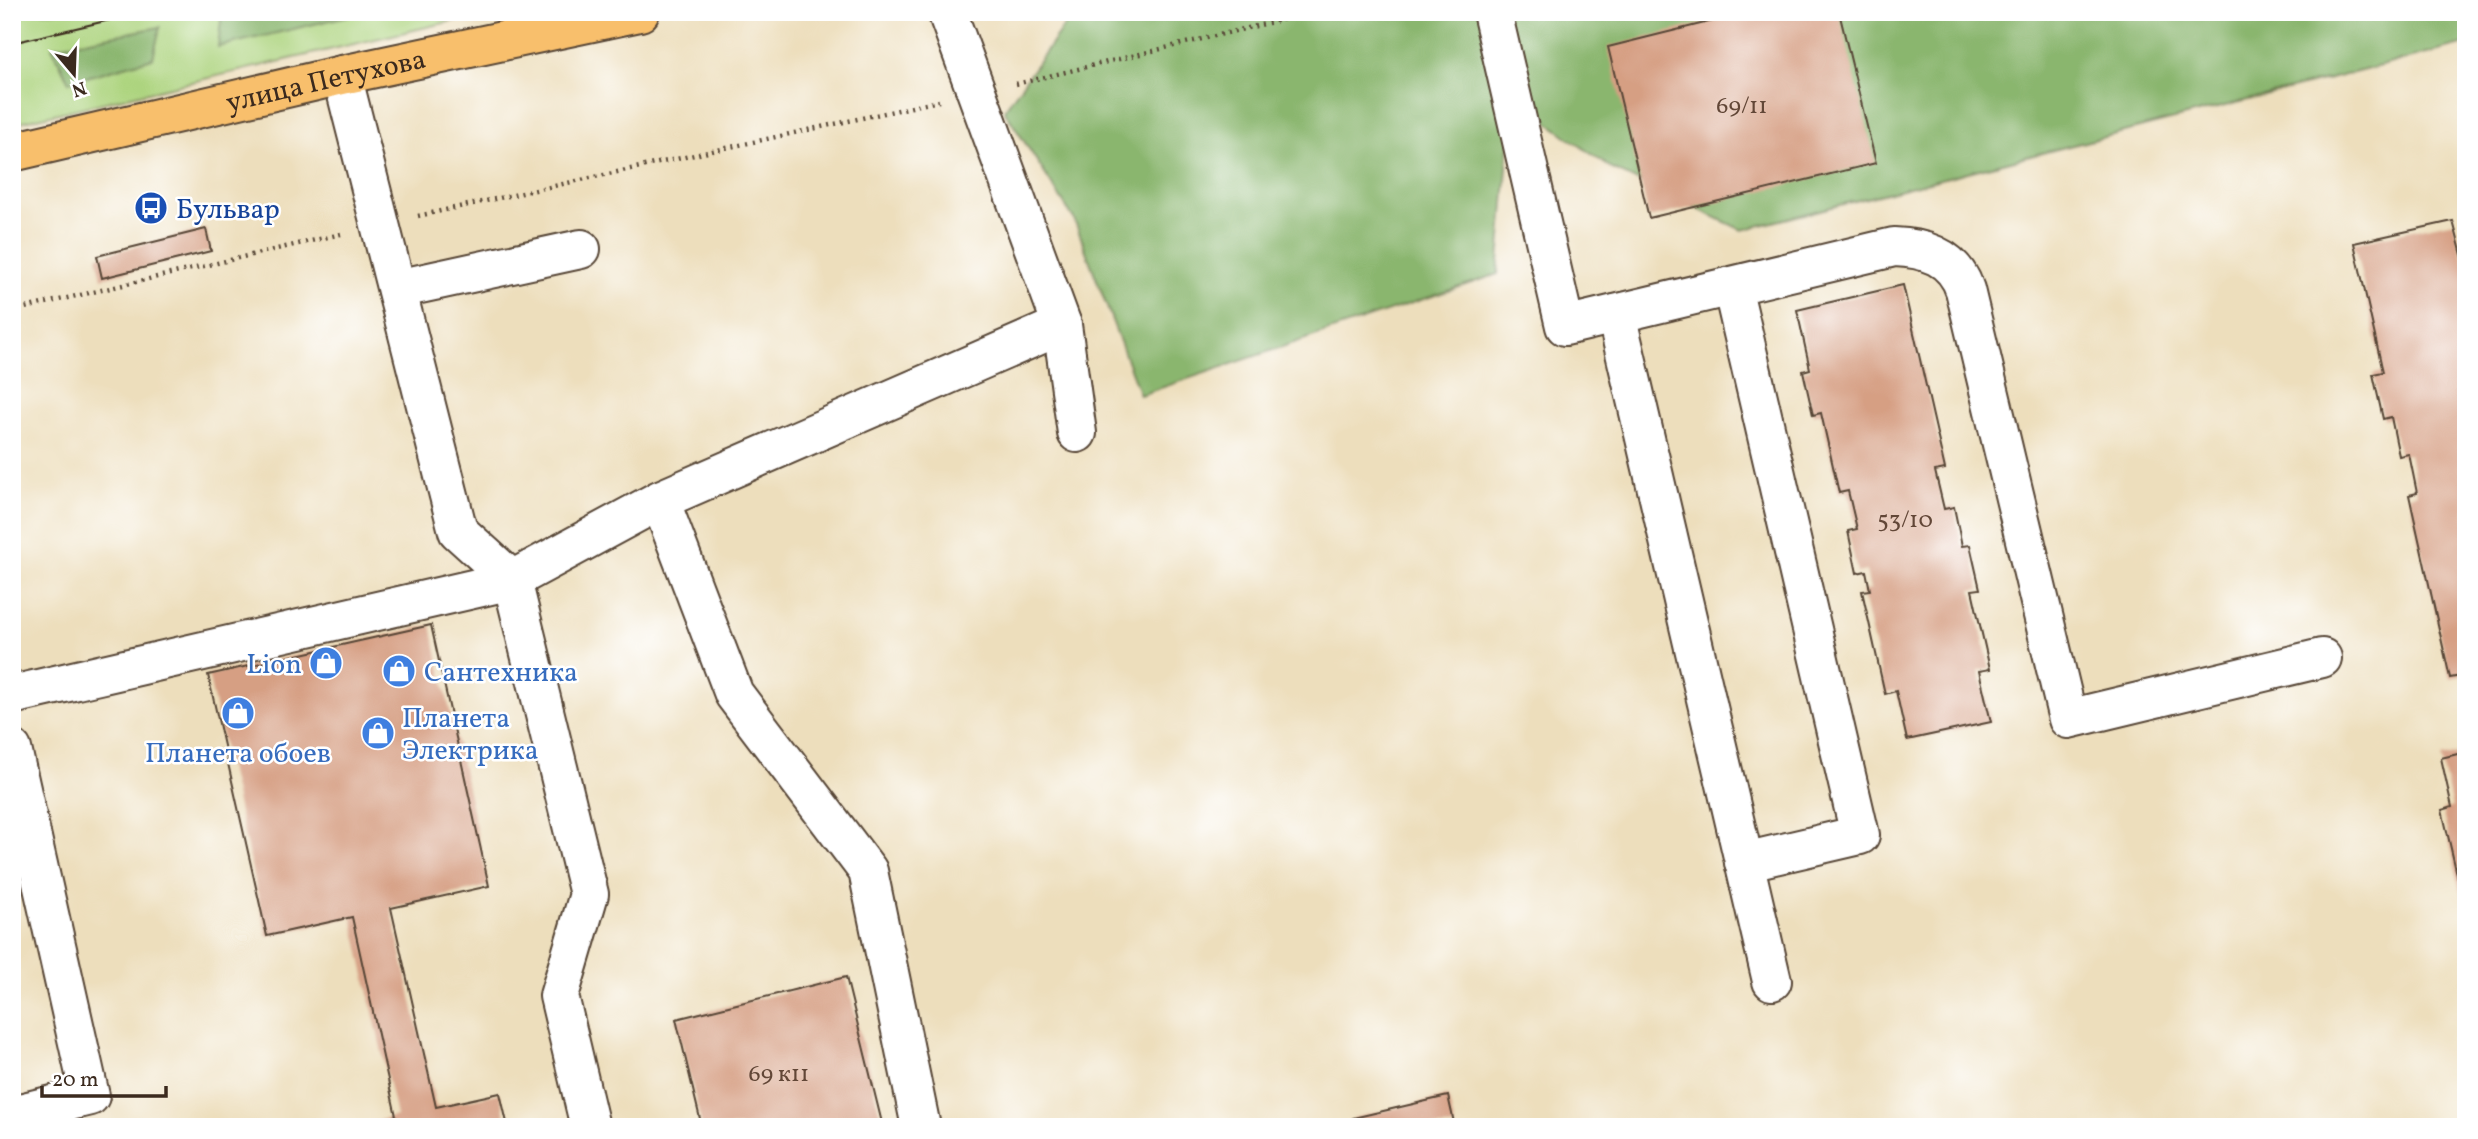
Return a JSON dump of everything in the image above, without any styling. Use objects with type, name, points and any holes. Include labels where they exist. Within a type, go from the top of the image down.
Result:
[{"type":"highway","name":"улица Петухова","points":[[12,152],[342,75],[640,12]]},
{"type":"lane","points":[[947,12],[1062,325],[1077,433]]},
{"type":"lane","points":[[1492,12],[1565,326],[1894,247],[1917,248],[1948,263],[1961,279],[2068,719],[2322,658]]},
{"type":"lane","points":[[342,75],[458,531],[512,580],[589,894],[559,996],[590,1127]]},
{"type":"lane","points":[[397,289],[581,249]]},
{"type":"lane","points":[[1732,286],[1860,835],[1744,862]]},
{"type":"lane","points":[[1616,314],[1772,982]]},
{"type":"lane","points":[[12,695],[512,580],[660,500],[1062,325]]},
{"type":"lane","points":[[660,500],[734,694],[868,871],[921,1127]]},
{"type":"lane","points":[[12,749],[90,1097],[12,1115]]},
{"type":"path","points":[[12,311],[380,225],[976,93],[1314,12]]},
{"type":"green space","points":[[12,12],[491,12],[12,124]]},
{"type":"green space","points":[[222,12],[364,12],[218,47]]},
{"type":"green space","points":[[1074,12],[2466,12],[2466,44],[1742,230],[1612,169],[1513,97],[1498,274],[1140,395],[1074,219],[1004,110]]},
{"type":"green space","points":[[160,27],[153,58],[69,82],[52,47]]},
{"type":"building","points":[[1749,12],[1839,12],[1876,163],[1649,218],[1608,47]]},
{"type":"building","points":[[2453,221],[2466,270],[2466,675],[2450,678],[2409,495],[2417,493],[2409,454],[2399,456],[2391,417],[2383,419],[2373,374],[2383,372],[2354,243]]},
{"type":"building","points":[[206,229],[211,251],[102,278],[97,256]]},
{"type":"building","points":[[1903,285],[1945,469],[1935,471],[1944,509],[1954,507],[1962,546],[1970,545],[1980,589],[1972,590],[1990,669],[1979,671],[1991,722],[1907,740],[1896,691],[1885,694],[1862,591],[1870,590],[1866,571],[1857,573],[1848,531],[1857,529],[1848,491],[1839,493],[1821,413],[1813,415],[1803,371],[1810,369],[1797,310]]},
{"type":"building","points":[[431,625],[489,886],[391,908],[436,1107],[500,1093],[508,1127],[353,1127],[396,1116],[352,917],[267,936],[208,675]]},
{"type":"building","points":[[2466,752],[2465,909],[2442,810],[2452,807],[2441,758]]},
{"type":"building","points":[[846,977],[883,1127],[702,1127],[676,1019]]},
{"type":"building","points":[[1448,1096],[1455,1127],[1355,1127],[1353,1118]]},
{"type":"tram line","points":[[12,43],[144,12]]},
{"type":"place","name":"Бульвар","points":[[151,208]]},
{"type":"place","name":"Lion","points":[[326,663]]},
{"type":"place","name":"Сантехника","points":[[399,671]]},
{"type":"place","name":"Планета обоев","points":[[238,713]]},
{"type":"place","name":"Планета Электрика","points":[[378,733]]}]
